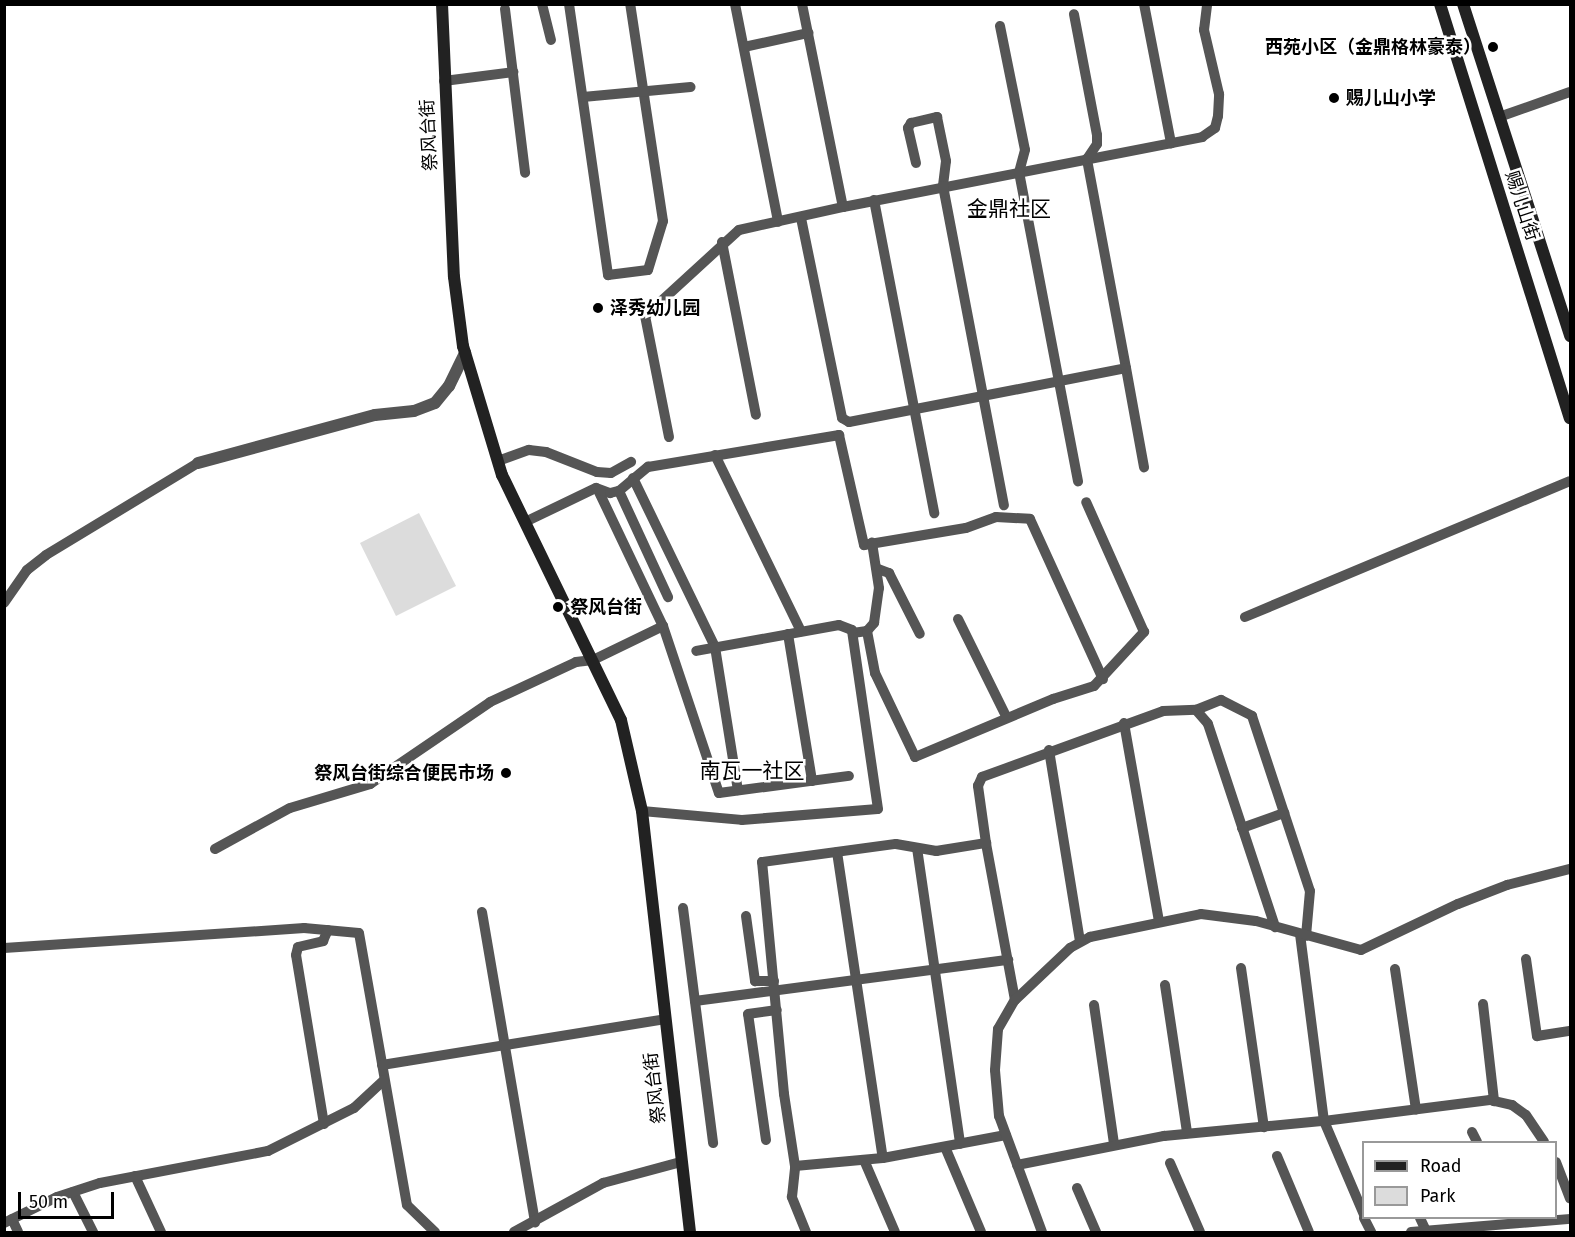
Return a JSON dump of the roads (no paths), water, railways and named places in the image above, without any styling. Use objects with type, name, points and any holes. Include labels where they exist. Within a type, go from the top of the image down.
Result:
[{"type":"main road","name":"祭风台街","points":[[442,4],[454,277],[465,353],[498,461],[621,720],[642,812],[690,1233]]},
{"type":"main road","name":"赐儿山街","points":[[1440,4],[1570,418]]},
{"type":"main road","name":"赐儿山街","points":[[1464,4],[1570,336]]},
{"type":"street","points":[[542,4],[551,40]]},
{"type":"street","points":[[569,4],[608,275],[648,270],[663,220],[630,4]]},
{"type":"street","points":[[735,4],[778,222]]},
{"type":"street","points":[[802,4],[843,207]]},
{"type":"street","points":[[1144,4],[1171,143]]},
{"type":"street","points":[[669,437],[645,316],[722,242],[738,230],[801,218],[874,200],[1202,137],[1215,128],[1219,94],[1204,30],[1207,4]]},
{"type":"street","points":[[505,9],[525,173]]},
{"type":"street","points":[[1074,14],[1097,135],[1097,144],[1087,159],[1144,467]]},
{"type":"street","points":[[1000,26],[1025,150],[1018,172],[1078,481]]},
{"type":"street","points":[[744,47],[808,33]]},
{"type":"street","points":[[444,81],[513,72]]},
{"type":"street","points":[[582,97],[691,87]]},
{"type":"street","points":[[1499,117],[1570,92]]},
{"type":"street","points":[[916,163],[908,128],[911,123],[937,117],[946,161],[943,186],[1004,505]]},
{"type":"street","points":[[874,200],[934,513]]},
{"type":"street","points":[[801,218],[842,418],[849,423],[1126,368]]},
{"type":"street","points":[[722,242],[756,415]]},
{"type":"street","points":[[4,603],[27,570],[46,555],[198,463],[375,416],[414,411],[435,402],[449,386],[465,353]]},
{"type":"street","points":[[599,492],[619,491],[648,467],[839,435],[864,544],[966,528],[996,517],[1030,519],[1102,679]]},
{"type":"street","points":[[498,461],[529,450],[546,452],[597,472],[611,472],[631,462]]},
{"type":"street","points":[[715,455],[801,632]]},
{"type":"street","points":[[633,478],[715,647],[738,790]]},
{"type":"street","points":[[1245,617],[1570,481]]},
{"type":"street","points":[[525,522],[596,488],[599,492],[663,626],[719,792],[849,776]]},
{"type":"street","points":[[619,491],[669,597]]},
{"type":"street","points":[[872,543],[878,569],[876,611],[867,632],[875,674],[915,757],[1007,718],[1088,689],[1102,679],[1144,632],[1086,502]]},
{"type":"street","points":[[878,569],[890,573],[920,634]]},
{"type":"street","points":[[958,618],[1007,718]]},
{"type":"street","points":[[696,651],[839,625],[853,633],[867,632]]},
{"type":"street","points":[[215,849],[290,808],[370,784],[490,702],[576,662],[592,660],[663,626]]},
{"type":"street","points":[[642,812],[742,820],[878,809],[853,633]]},
{"type":"street","points":[[788,634],[812,781]]},
{"type":"street","points":[[1015,1000],[986,843],[978,786],[982,777],[1049,750],[1163,711],[1196,710],[1221,700],[1250,712],[1310,891],[1303,935],[1324,1121],[1362,1211]]},
{"type":"street","points":[[1196,710],[1208,724],[1275,927]]},
{"type":"street","points":[[1124,723],[1159,922]]},
{"type":"street","points":[[1049,750],[1080,942]]},
{"type":"street","points":[[1242,828],[1284,813]]},
{"type":"street","points":[[806,1233],[792,1197],[795,1166],[762,862],[896,844],[936,851],[986,843]]},
{"type":"street","points":[[917,848],[960,1144]]},
{"type":"street","points":[[837,852],[883,1158]]},
{"type":"street","points":[[1042,1233],[999,1116],[995,1070],[998,1029],[1015,1000],[1080,942],[1201,914],[1275,927],[1361,950],[1406,926],[1507,885],[1570,869]]},
{"type":"street","points":[[683,908],[713,1143]]},
{"type":"street","points":[[482,912],[535,1222]]},
{"type":"street","points":[[746,916],[755,981],[774,981]]},
{"type":"street","points":[[4,948],[304,928],[360,933],[407,1204],[435,1233]]},
{"type":"street","points":[[324,1124],[296,955],[298,947],[323,941],[328,930]]},
{"type":"street","points":[[1526,959],[1537,1036],[1570,1031]]},
{"type":"street","points":[[695,1001],[775,993],[1008,960]]},
{"type":"street","points":[[1241,968],[1264,1127]]},
{"type":"street","points":[[1395,969],[1416,1109]]},
{"type":"street","points":[[1166,985],[1187,1133]]},
{"type":"street","points":[[1483,1004],[1494,1101]]},
{"type":"street","points":[[1094,1005],[1114,1143]]},
{"type":"street","points":[[766,1140],[748,1014],[777,1010]]},
{"type":"street","points":[[382,1065],[665,1019]]},
{"type":"street","points":[[18,1233],[8,1221],[73,1192],[135,1176],[243,1158],[283,1145],[354,1108],[384,1080]]},
{"type":"street","points":[[1017,1165],[1043,1162],[1114,1143],[1187,1133],[1324,1121],[1494,1101],[1512,1104],[1526,1114],[1543,1141]]},
{"type":"street","points":[[795,1166],[883,1158],[1006,1135]]},
{"type":"street","points":[[945,1147],[981,1233]]},
{"type":"street","points":[[1276,1155],[1309,1233]]},
{"type":"street","points":[[864,1160],[895,1233]]},
{"type":"street","points":[[514,1233],[603,1183],[681,1162]]},
{"type":"street","points":[[1170,1163],[1200,1233]]},
{"type":"street","points":[[1557,1164],[1570,1196]]},
{"type":"street","points":[[135,1176],[161,1233]]},
{"type":"street","points":[[1077,1188],[1096,1233]]},
{"type":"street","points":[[73,1192],[93,1233]]},
{"type":"street","points":[[1365,1219],[1371,1233]]},
{"type":"street","points":[[1411,1233],[1510,1221],[1570,1219]]},
{"type":"place","name":"西苑小区（金鼎格林豪泰）","points":[[1493,47]]},
{"type":"place","name":"赐儿山小学","points":[[1334,98]]},
{"type":"place","name":"泽秀幼儿园","points":[[598,308]]},
{"type":"place","name":"祭风台街","points":[[558,607]]},
{"type":"place","name":"祭风台街综合便民市场","points":[[506,773]]},
{"type":"district","name":"金鼎社区","points":[[1009,209]]},
{"type":"district","name":"南瓦一社区","points":[[752,771]]}]
